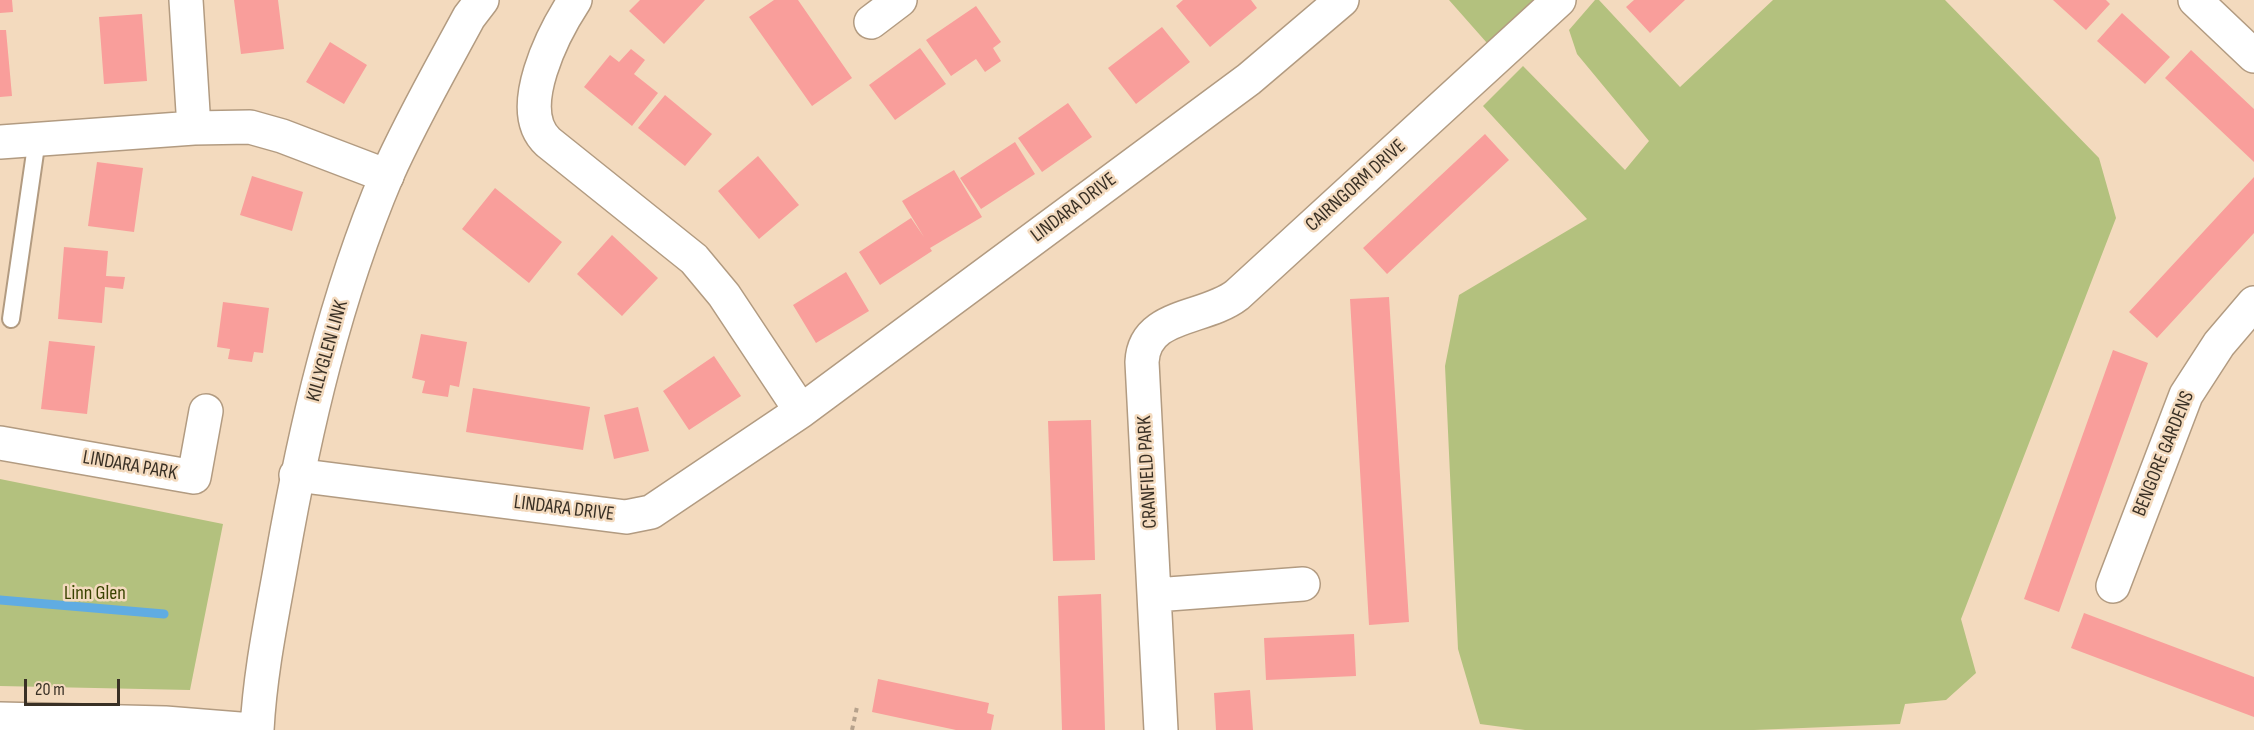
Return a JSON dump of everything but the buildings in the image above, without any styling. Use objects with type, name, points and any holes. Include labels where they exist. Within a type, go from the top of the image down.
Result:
[{"type":"street","points":[[186,0],[194,128]]},
{"type":"street","name":"KILLYGLEN LINK","points":[[257,730],[264,657],[296,475],[316,384],[359,250],[387,176],[463,28],[482,0]]},
{"type":"street","points":[[575,0],[552,43],[536,92],[533,108],[538,131],[548,142],[694,259],[724,295],[801,411]]},
{"type":"street","points":[[871,22],[900,0]]},
{"type":"street","name":"LINDARA DRIVE","points":[[296,475],[634,517],[656,510],[801,411],[1249,79],[1342,0]]},
{"type":"street","name":"CAIRNGORM DRIVE","points":[[1142,349],[1149,336],[1160,327],[1219,307],[1237,295],[1559,0]]},
{"type":"street","points":[[2195,0],[2254,56]]},
{"type":"street","points":[[0,142],[194,128],[250,127],[282,136],[387,176]]},
{"type":"street","name":"BENGORE GARDENS","points":[[2113,586],[2186,395],[2219,344],[2254,303]]},
{"type":"street","name":"CRANFIELD PARK","points":[[1142,349],[1161,730]]},
{"type":"street","name":"LINDARA PARK","points":[[0,443],[194,477],[206,411]]},
{"type":"street","points":[[1155,595],[1303,584]]},
{"type":"street","points":[[0,719],[165,723],[252,730]]},
{"type":"lane","points":[[11,319],[37,139]]},
{"type":"path","points":[[852,730],[857,707]]},
{"type":"green space","points":[[1449,0],[1537,0],[1487,43]]},
{"type":"green space","points":[[1595,0],[1599,0],[1680,87],[1773,0],[1945,0],[2099,158],[2116,218],[1961,619],[1976,673],[1946,700],[1905,704],[1900,724],[1754,730],[1525,730],[1480,724],[1458,649],[1445,366],[1459,295],[1587,219],[1483,106],[1523,66],[1625,170],[1649,141],[1577,54],[1569,30]]},
{"type":"green space","name":"Linn Glen","points":[[0,479],[223,524],[190,690],[0,686]]},
{"type":"waterway","points":[[0,600],[164,614]]}]
